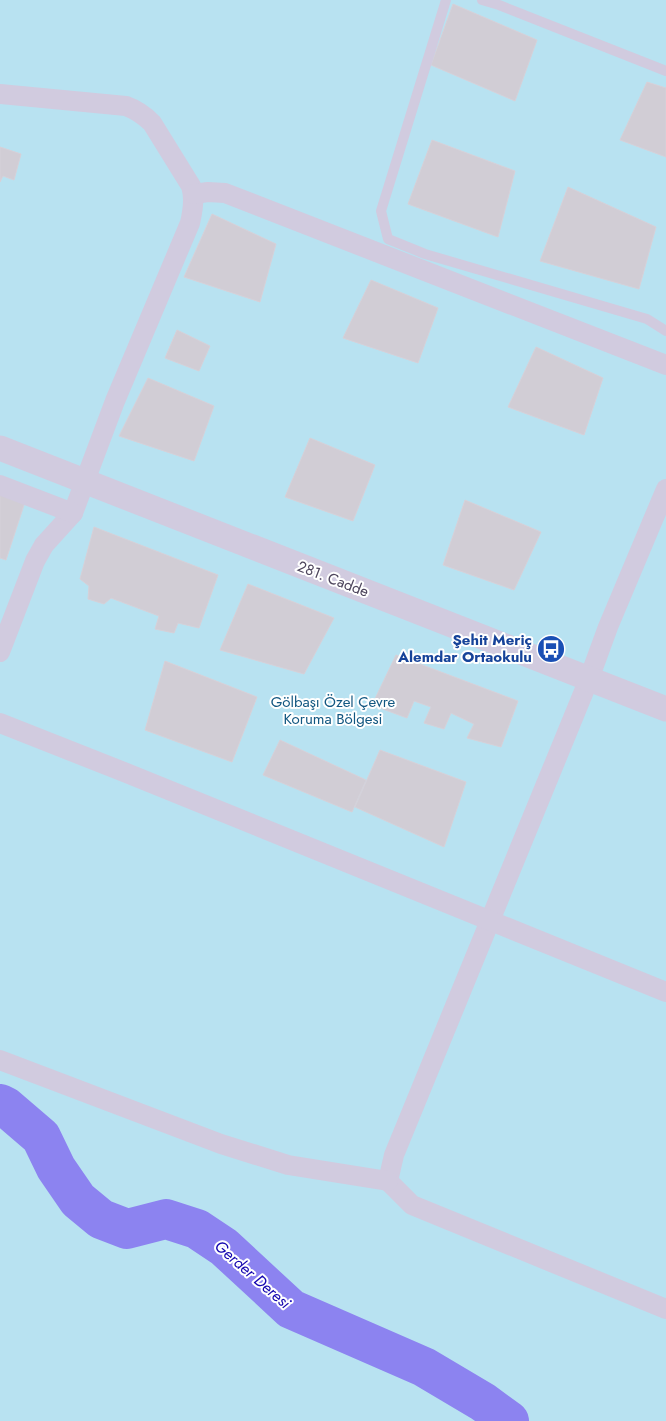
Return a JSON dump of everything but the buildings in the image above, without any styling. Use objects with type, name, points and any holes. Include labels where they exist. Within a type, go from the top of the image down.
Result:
[{"type":"street","points":[[0,94],[126,106],[135,109],[152,123],[194,194],[190,223],[115,401],[73,513],[44,545],[35,561],[0,652]]},
{"type":"street","points":[[194,194],[208,192],[225,193],[666,365]]},
{"type":"street","name":"281. Cadde","points":[[0,448],[666,709]]},
{"type":"street","points":[[0,485],[73,513]]},
{"type":"street","points":[[388,1181],[394,1155],[589,679],[608,627],[666,489]]},
{"type":"street","points":[[0,724],[142,779],[666,992]]},
{"type":"street","points":[[0,1060],[247,1152],[288,1165],[388,1181],[412,1205],[666,1309]]},
{"type":"lane","points":[[446,0],[381,211],[388,239],[425,254],[647,319],[666,331]]},
{"type":"lane","points":[[482,0],[666,71]]},
{"type":"green space","name":"Gölbaşı Özel Çevre Koruma Bölgesi","points":[[0,0],[666,0],[666,1421],[0,1421]]},
{"type":"waterway","name":"Gerder Deresi","points":[[0,1104],[41,1137],[56,1168],[78,1200],[101,1219],[127,1229],[166,1219],[197,1229],[224,1247],[291,1309],[424,1367],[483,1402],[509,1421]]},
{"type":"place","name":"Şehit Meriç Alemdar Ortaokulu","points":[[551,649]]}]
